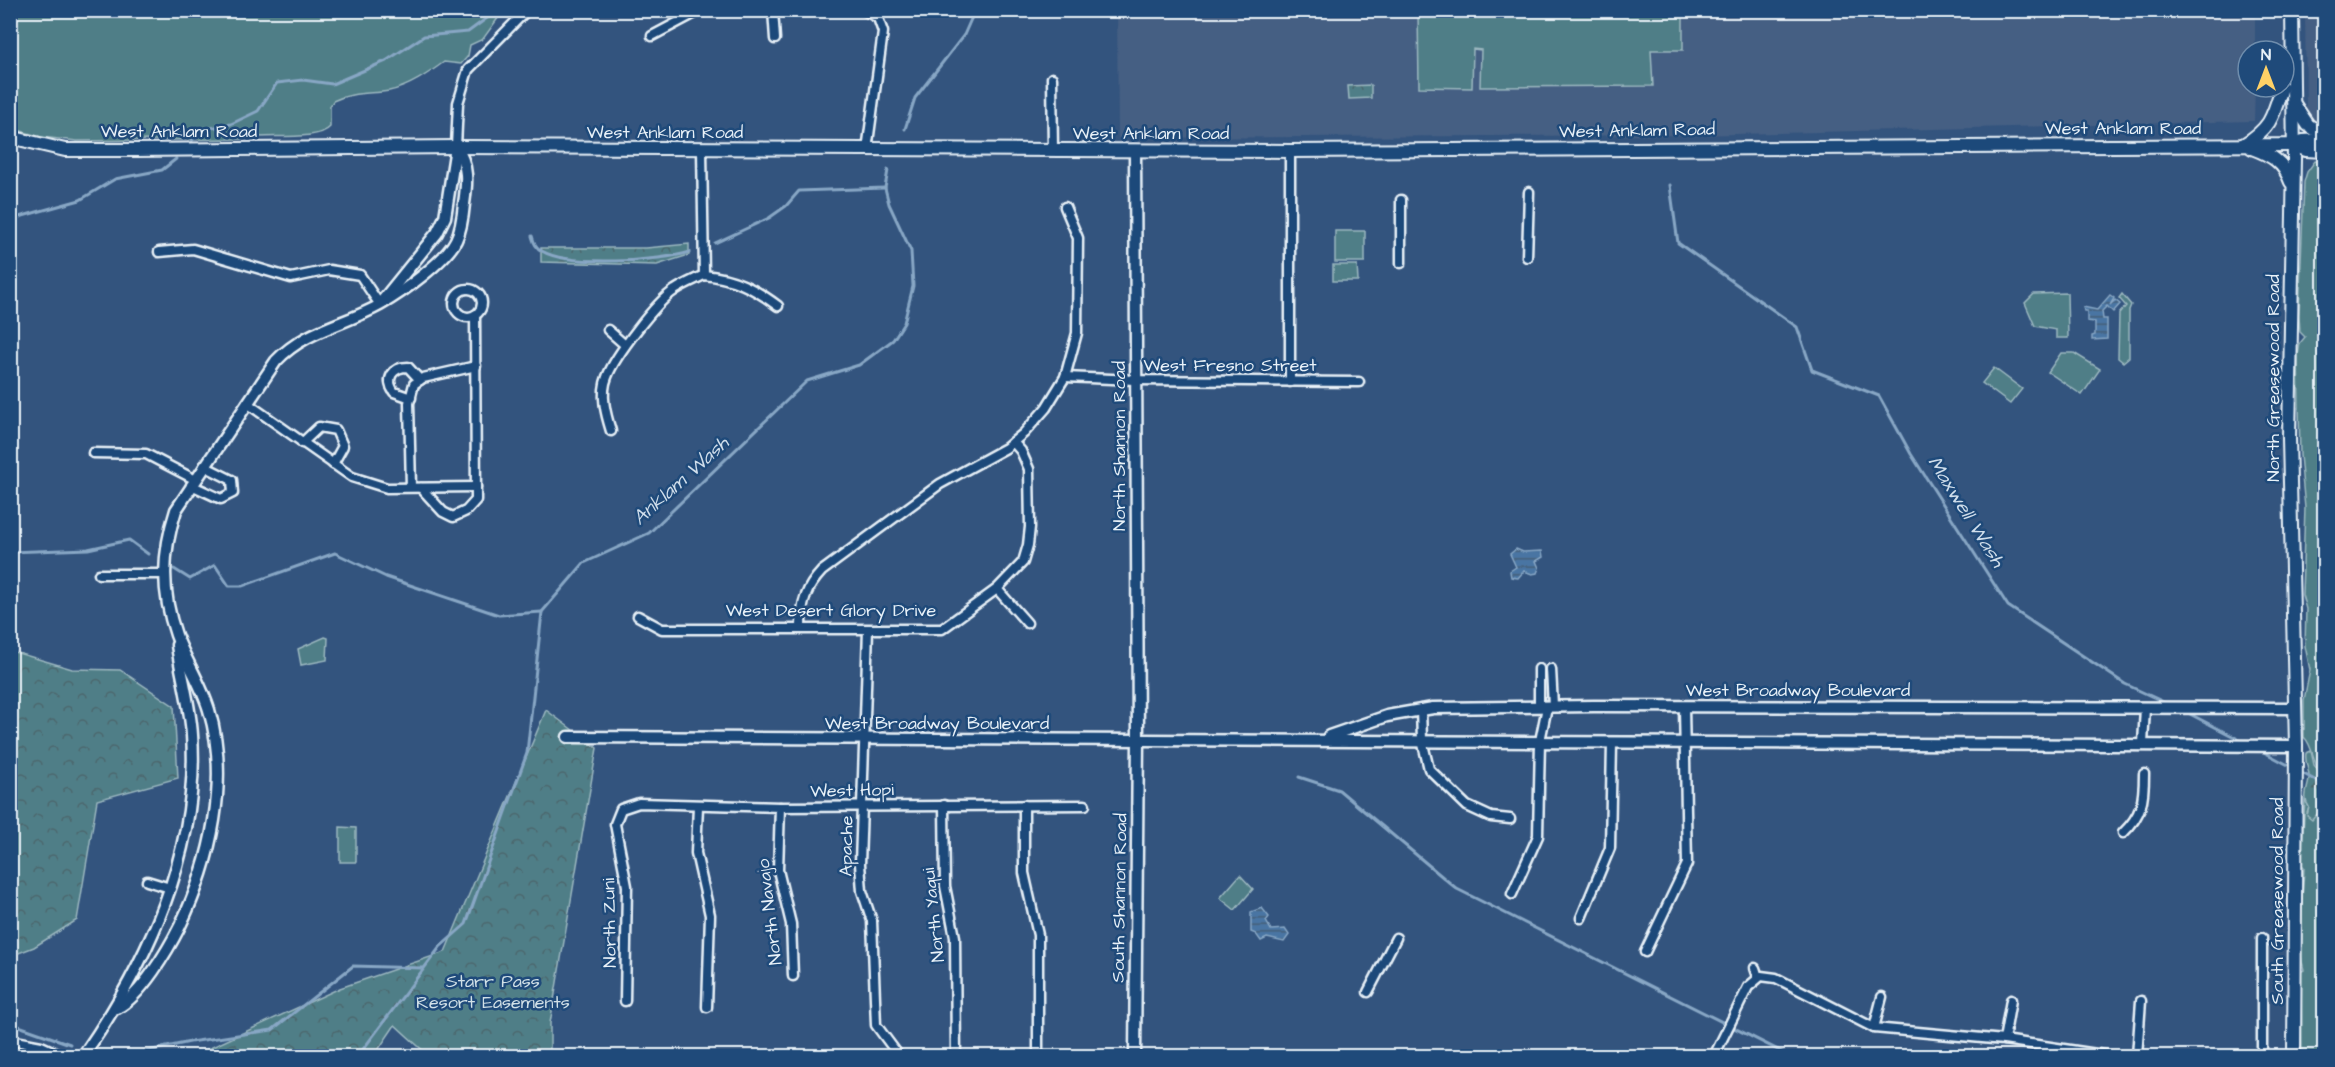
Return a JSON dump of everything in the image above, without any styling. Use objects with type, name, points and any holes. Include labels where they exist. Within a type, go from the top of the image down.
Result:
[{"type":"main road","name":"North Greasewood Road","points":[[2292,10],[2292,39]]},
{"type":"main road","points":[[2242,145],[2262,133],[2269,125],[2278,99]]},
{"type":"main road","name":"North Greasewood Road","points":[[2293,99],[2289,438],[2296,746]]},
{"type":"main road","points":[[2293,103],[2308,125],[2325,135]]},
{"type":"main road","name":"West Anklam Road","points":[[10,137],[65,150],[456,147],[1290,151],[2294,145],[2306,150],[2325,151]]},
{"type":"main road","name":"West Anklam Road","points":[[2294,145],[2303,141],[2325,140]]},
{"type":"main road","points":[[2242,145],[2279,161],[2287,170],[2293,186]]},
{"type":"main road","name":"South Greasewood Road","points":[[2294,1056],[2296,746]]},
{"type":"street","points":[[380,305],[437,233],[445,217],[456,147],[458,103],[468,70],[527,10]]},
{"type":"street","points":[[652,36],[702,10]]},
{"type":"street","points":[[773,10],[775,39]]},
{"type":"street","points":[[864,10],[881,15],[884,32],[867,150]]},
{"type":"street","points":[[1052,78],[1053,150]]},
{"type":"street","points":[[83,1056],[117,1008],[154,936],[170,888],[192,785],[192,735],[176,636],[165,597],[167,538],[176,510],[247,403],[287,349],[304,338],[380,305],[423,275],[456,241],[466,187],[465,160],[456,147]]},
{"type":"street","points":[[702,149],[704,275]]},
{"type":"street","name":"North Shannon Road","points":[[1135,151],[1138,740]]},
{"type":"street","points":[[1290,151],[1290,382]]},
{"type":"street","points":[[1527,257],[1529,192]]},
{"type":"street","points":[[1401,200],[1401,263]]},
{"type":"street","points":[[801,627],[802,602],[809,585],[822,571],[940,484],[1013,442],[1046,408],[1065,377],[1077,333],[1078,238],[1065,207]]},
{"type":"street","points":[[159,252],[193,249],[291,278],[329,270],[360,275],[380,305]]},
{"type":"street","points":[[611,431],[604,411],[606,379],[625,345],[673,291],[704,275],[726,278],[754,288],[778,306]]},
{"type":"street","points":[[421,488],[443,512],[453,517],[466,511],[476,500],[475,315]]},
{"type":"street","points":[[608,330],[625,345]]},
{"type":"street","points":[[411,488],[411,398],[414,384],[420,380],[476,366]]},
{"type":"street","points":[[411,398],[394,392],[389,383],[391,374],[398,368],[408,367],[420,380]]},
{"type":"street","name":"West Fresno Street","points":[[1065,377],[1135,380],[1359,382]]},
{"type":"street","points":[[247,403],[352,477],[387,488],[476,488]]},
{"type":"street","points":[[302,443],[319,427],[336,430],[343,446],[333,464]]},
{"type":"street","name":"West Desert Glory Drive","points":[[638,616],[662,628],[801,627],[868,630],[942,628],[997,589],[1023,562],[1028,545],[1029,469],[1022,451],[1013,442]]},
{"type":"street","points":[[93,453],[146,454],[221,500],[233,493],[232,480],[204,466]]},
{"type":"street","points":[[99,574],[164,574]]},
{"type":"street","points":[[997,589],[1027,623]]},
{"type":"street","name":"Apache","points":[[868,630],[860,864],[862,891],[872,921],[876,1025],[899,1056]]},
{"type":"street","points":[[117,1008],[129,1002],[171,944],[190,905],[214,820],[217,785],[215,742],[210,711],[176,636]]},
{"type":"street","points":[[1539,669],[1546,706]]},
{"type":"street","points":[[1512,894],[1538,836],[1540,741],[1551,669]]},
{"type":"street","name":"West Broadway Boulevard","points":[[1305,740],[1350,730],[1387,716],[1421,709],[1546,706],[2295,708]]},
{"type":"street","points":[[1645,952],[1687,864],[1684,707]]},
{"type":"street","points":[[2143,744],[2145,708]]},
{"type":"street","points":[[1421,709],[1422,740],[1429,769],[1462,802],[1491,817],[1510,819]]},
{"type":"street","name":"West Broadway Boulevard","points":[[568,737],[2296,746]]},
{"type":"street","name":"South Shannon Road","points":[[1135,1056],[1138,740]]},
{"type":"street","points":[[1581,918],[1610,848],[1612,743]]},
{"type":"street","points":[[2123,833],[2135,822],[2143,807],[2144,774]]},
{"type":"street","name":"West Hopi","points":[[621,809],[639,803],[780,807],[1085,805]]},
{"type":"street","name":"North Yaqui","points":[[944,805],[943,868],[955,937],[956,1056]]},
{"type":"street","points":[[1024,805],[1024,873],[1038,935],[1038,1056]]},
{"type":"street","points":[[698,806],[696,853],[710,915],[707,1007]]},
{"type":"street","name":"North Navajo","points":[[780,807],[777,870],[791,924],[793,976]]},
{"type":"street","name":"North Zuni","points":[[621,809],[615,824],[627,886],[625,1002]]},
{"type":"street","points":[[147,881],[170,888]]},
{"type":"street","points":[[1368,992],[1396,938]]},
{"type":"street","name":"South Greasewood Road","points":[[2262,938],[2262,1056]]},
{"type":"street","points":[[1755,968],[1758,977]]},
{"type":"street","points":[[1714,1056],[1748,987],[1758,977],[1776,978],[1874,1028],[2004,1040],[2110,1056]]},
{"type":"street","points":[[1874,1028],[1882,997]]},
{"type":"street","points":[[2004,1040],[2012,1000]]},
{"type":"street","points":[[2137,1056],[2141,1001]]},
{"type":"street","points":[[10,1040],[41,1046],[63,1056]]},
{"type":"shaded area","points":[[1117,11],[2255,11],[2255,39],[2236,39],[2236,99],[2255,99],[2254,121],[1697,135],[1118,138]]},
{"type":"shaded area","points":[[2305,11],[2324,11],[2324,125],[2311,123],[2306,107]]},
{"type":"shaded area","points":[[2110,295],[2114,298],[2110,305],[2115,300],[2120,304],[2113,312],[2107,306],[2102,311],[2103,319],[2107,319],[2107,339],[2092,340],[2092,336],[2095,335],[2095,322],[2087,321],[2087,311],[2084,311],[2083,307],[2097,310]]},
{"type":"shaded area","points":[[1516,549],[1523,552],[1542,551],[1543,557],[1536,561],[1539,568],[1537,573],[1524,571],[1518,578],[1511,577],[1510,571],[1516,567],[1510,554]]},
{"type":"shaded area","points":[[1262,908],[1269,917],[1266,921],[1271,930],[1285,929],[1289,935],[1284,942],[1267,938],[1261,941],[1256,934],[1251,932],[1251,912]]},
{"type":"green space","points":[[10,11],[514,11],[501,14],[483,39],[470,45],[468,56],[461,64],[444,62],[418,79],[396,89],[354,95],[333,101],[330,106],[330,127],[323,132],[302,136],[241,139],[77,141],[41,137],[11,128]]},
{"type":"green space","points":[[1418,11],[1683,11],[1683,50],[1651,50],[1653,86],[1480,87],[1481,50],[1473,49],[1472,88],[1419,87]]},
{"type":"green space","points":[[1371,85],[1371,98],[1349,99],[1348,86]]},
{"type":"green space","points":[[2315,161],[2324,163],[2324,778],[2317,768],[2308,741],[2304,737],[2304,700],[2310,670],[2305,646],[2306,609],[2302,595],[2305,508],[2300,455],[2298,356],[2300,343],[2305,337],[2300,332],[2299,315],[2304,182],[2307,172]]},
{"type":"green space","points":[[1335,231],[1365,231],[1365,262],[1335,262]]},
{"type":"green space","points":[[689,244],[689,255],[657,265],[541,262],[541,248],[646,248]]},
{"type":"green space","points":[[1333,265],[1357,265],[1358,281],[1333,281]]},
{"type":"green space","points":[[2067,293],[2068,338],[2056,338],[2056,330],[2035,326],[2025,303],[2034,294]]},
{"type":"green space","points":[[2122,294],[2131,305],[2129,310],[2129,357],[2123,362],[2118,358],[2119,314],[2126,306],[2119,298]]},
{"type":"green space","points":[[2061,353],[2074,353],[2100,369],[2082,395],[2048,372]]},
{"type":"green space","points":[[1994,368],[2022,389],[2010,404],[1982,383]]},
{"type":"green space","points":[[325,637],[328,638],[327,660],[301,665],[298,649]]},
{"type":"green space","points":[[11,651],[72,669],[120,670],[174,706],[178,778],[97,800],[77,920],[34,947],[11,956]]},
{"type":"green space","name":"Starr Pass Resort Easements","points":[[546,710],[597,748],[550,1023],[550,1056],[429,1056],[395,1025],[374,1056],[176,1056],[195,1055],[340,988],[445,952]]},
{"type":"green space","points":[[2311,751],[2314,765],[2324,778],[2324,800],[2318,803],[2319,812],[2312,820],[2307,816],[2309,807],[2306,796],[2309,776],[2306,753]]},
{"type":"green space","points":[[2305,800],[2309,807],[2307,813],[2317,814],[2318,803],[2324,800],[2324,1056],[2302,1056],[2301,986],[2299,982],[2300,972],[2304,970],[2300,932]]},
{"type":"green space","points":[[340,827],[356,828],[356,862],[340,862]]},
{"type":"green space","points":[[1240,875],[1253,889],[1235,910],[1220,898]]},
{"type":"waterway","points":[[190,143],[201,130],[231,124],[258,111],[277,83],[303,80],[332,84],[386,61],[424,36],[468,32],[498,10]]},
{"type":"waterway","name":"Anklam Wash","points":[[905,129],[915,98],[964,35],[975,10]]},
{"type":"waterway","points":[[10,224],[19,217],[80,200],[115,179],[162,170],[176,159]]},
{"type":"waterway","name":"Anklam Wash","points":[[358,1056],[440,947],[466,924],[527,753],[542,612],[584,563],[649,533],[807,381],[859,365],[893,340],[904,323],[913,286],[911,251],[889,204],[885,188],[888,170]]},
{"type":"waterway","name":"Maxwell Wash","points":[[1670,185],[1678,243],[1797,327],[1812,370],[1879,396],[1911,454],[2008,606],[2125,684],[2166,703]]},
{"type":"waterway","points":[[715,243],[769,218],[786,206],[799,191],[885,188]]},
{"type":"waterway","points":[[532,236],[542,251],[572,259],[637,260],[690,252]]},
{"type":"waterway","points":[[10,552],[88,549],[129,540],[148,554]]},
{"type":"waterway","points":[[174,569],[190,579],[215,565],[229,586],[242,586],[335,553],[386,577],[499,615],[542,612]]},
{"type":"waterway","name":"Maxwell Wash","points":[[2186,712],[2244,742]]},
{"type":"waterway","name":"Maxwell Wash","points":[[2258,749],[2292,767]]},
{"type":"waterway","name":"Maxwell Wash","points":[[2300,772],[2324,785]]},
{"type":"waterway","points":[[1299,777],[1339,790],[1457,889],[1790,1056]]},
{"type":"waterway","points":[[103,1055],[129,1055],[190,1042],[272,1030],[353,966],[423,968]]},
{"type":"waterway","points":[[10,1023],[70,1044]]}]
